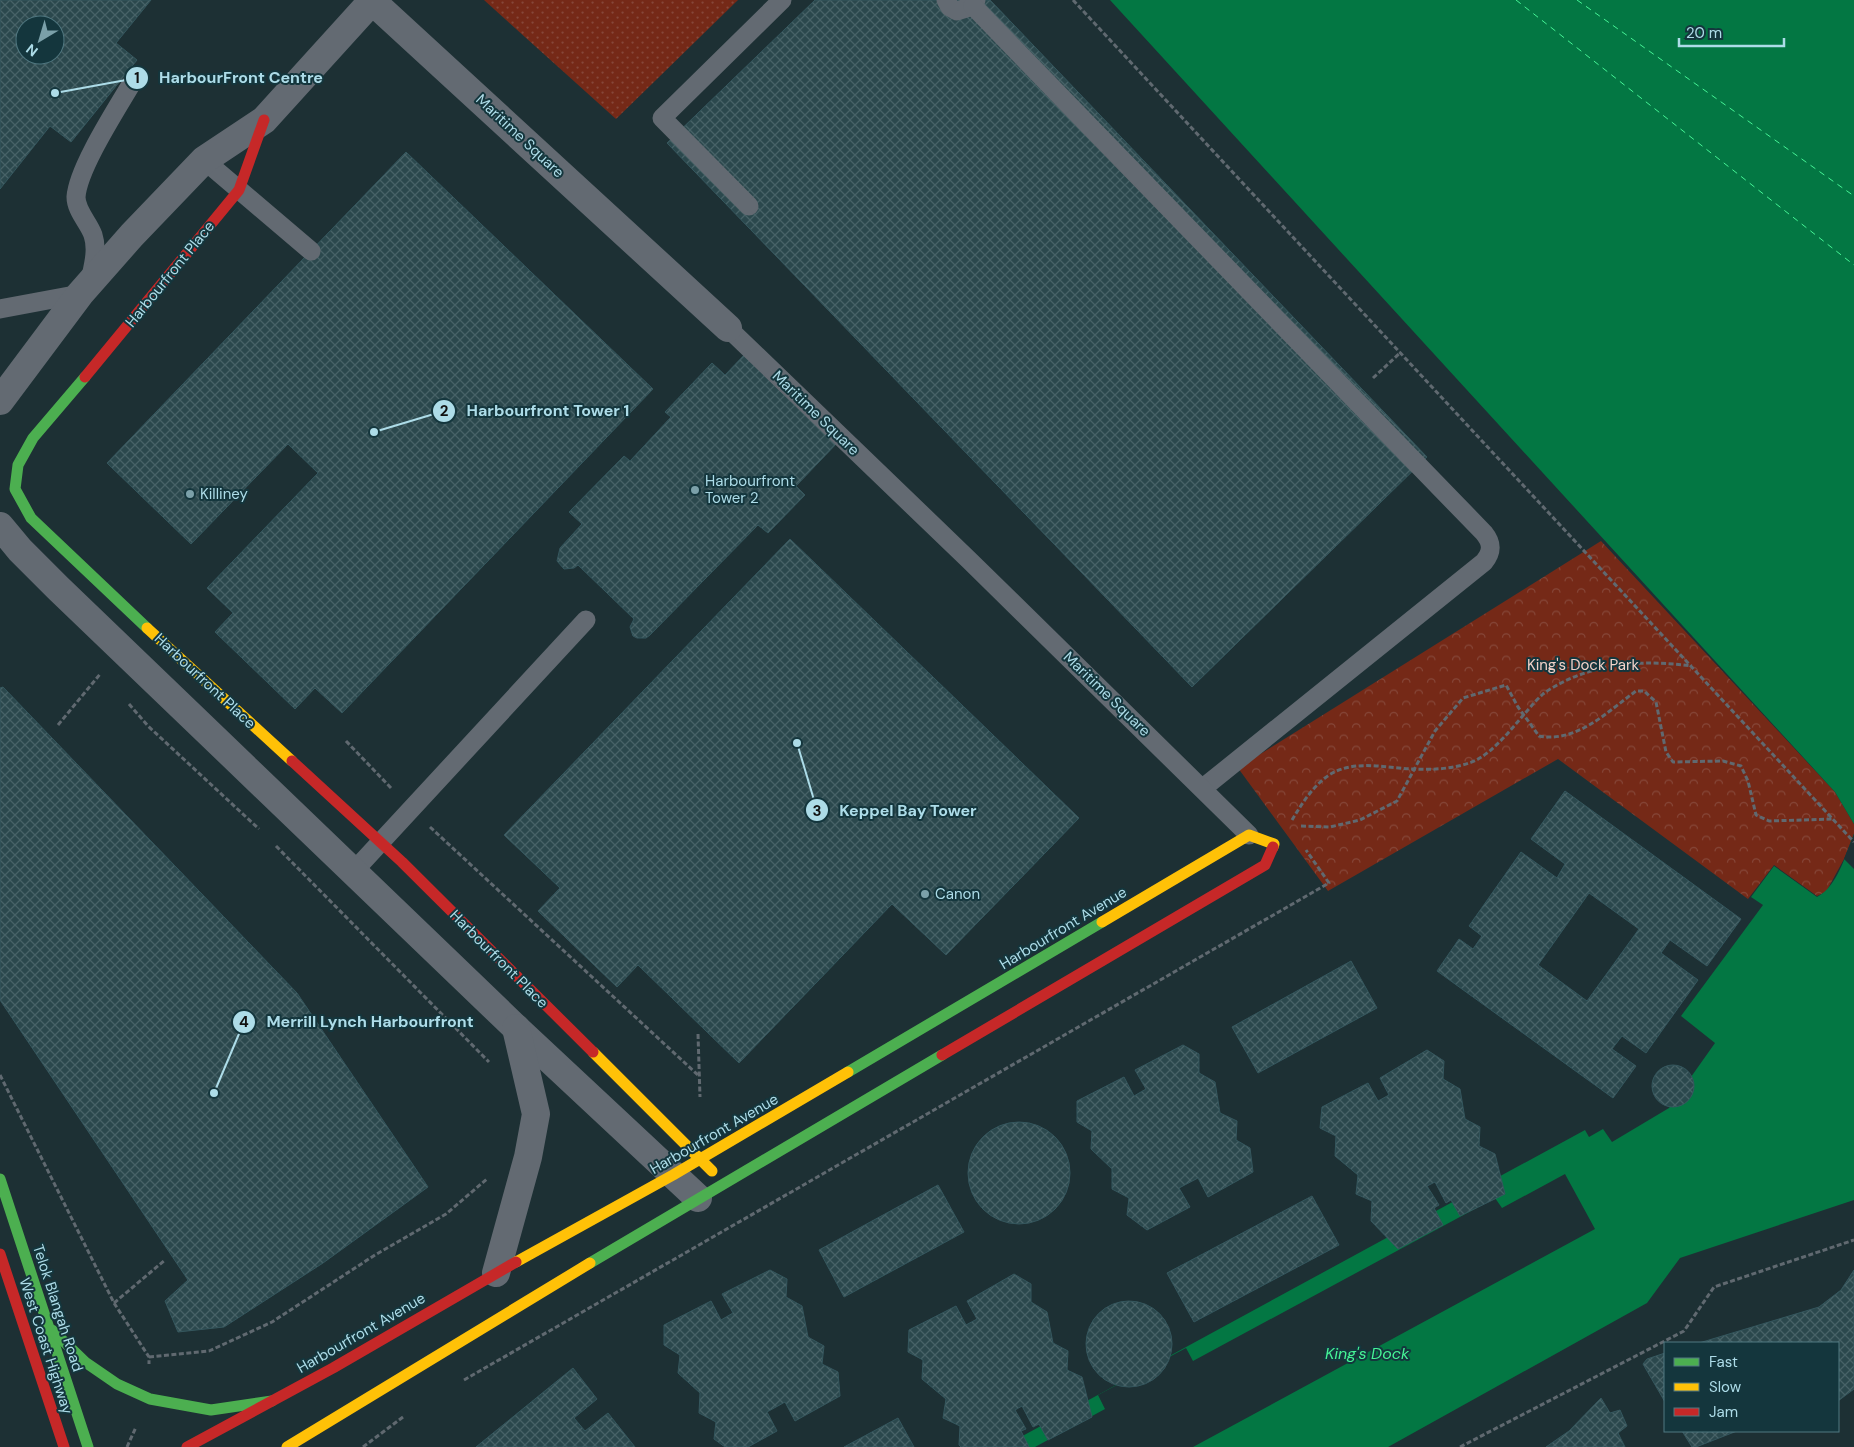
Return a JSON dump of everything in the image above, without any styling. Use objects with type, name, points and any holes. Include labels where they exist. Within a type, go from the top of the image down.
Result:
[{"type":"main road","name":"Harbourfront Place","points":[[264,120],[239,190],[128,327],[33,438],[18,465],[16,489],[31,518],[380,843],[724,1183]]},
{"type":"main road","points":[[287,1447],[698,1198],[1265,865],[1274,844],[1249,835]]},
{"type":"main road","name":"Harbourfront Avenue","points":[[187,1447],[701,1159],[1249,835]]},
{"type":"main road","name":"Telok Blangah Road","points":[[0,1179],[88,1447]]},
{"type":"main road","name":"West Coast Highway","points":[[0,1254],[64,1447]]},
{"type":"main road","points":[[49,1328],[85,1362],[118,1384],[150,1399],[211,1410],[272,1401]]},
{"type":"street","name":"Harbourfront Place","points":[[0,401],[84,289],[132,235],[204,160],[264,120],[372,0]]},
{"type":"street","name":"Maritime Square","points":[[372,0],[728,328]]},
{"type":"street","points":[[0,526],[20,550],[58,588],[516,1028],[698,1198]]},
{"type":"street","points":[[963,1005],[980,1033]]},
{"type":"street","points":[[496,1273],[530,1147],[536,1114],[516,1028]]},
{"type":"lane","points":[[748,206],[662,118],[782,0]]},
{"type":"lane","points":[[946,0],[950,7],[958,12],[974,3],[1484,533],[1491,546],[1490,554],[1484,562],[1203,788]]},
{"type":"lane","points":[[0,309],[84,289],[95,256],[94,235],[85,221],[76,198],[82,171],[136,76]]},
{"type":"lane","points":[[204,160],[311,251]]},
{"type":"lane","name":"Maritime Square","points":[[728,328],[1203,788],[1249,835]]},
{"type":"lane","points":[[354,872],[586,620]]},
{"type":"path","points":[[1073,0],[1854,842]]},
{"type":"path","points":[[1368,382],[1401,352]]},
{"type":"path","points":[[1274,844],[1289,825],[1305,799],[1325,778],[1349,766],[1414,769],[1444,768],[1471,763],[1498,743],[1544,693],[1578,674],[1630,662],[1661,662],[1692,666]]},
{"type":"path","points":[[58,725],[102,672],[108,678]]},
{"type":"path","points":[[1289,825],[1330,827],[1360,820],[1397,801],[1435,731],[1462,698],[1506,685],[1524,716],[1539,736],[1554,739],[1586,728],[1636,691],[1644,691],[1656,702],[1666,752],[1673,762],[1723,761],[1741,766],[1748,781],[1756,815],[1769,821],[1834,819]]},
{"type":"path","points":[[125,699],[148,726],[262,831]]},
{"type":"path","points":[[346,741],[411,809],[699,1076]]},
{"type":"path","points":[[274,844],[489,1061],[493,1068]]},
{"type":"path","points":[[460,1382],[1329,883],[1304,847]]},
{"type":"path","points":[[698,1034],[700,1097]]},
{"type":"path","points":[[0,1074],[114,1303],[149,1357],[209,1350],[272,1322],[375,1255],[446,1214],[491,1176]]},
{"type":"path","points":[[1460,1447],[1684,1331],[1714,1287],[1854,1240]]},
{"type":"path","points":[[114,1303],[165,1260]]},
{"type":"path","points":[[363,1447],[409,1412]]},
{"type":"green space","points":[[484,0],[738,0],[616,119]]},
{"type":"green space","name":"King's Dock Park","points":[[1601,541],[1835,792],[1854,824],[1854,834],[1844,859],[1826,892],[1817,896],[1774,865],[1748,899],[1558,759],[1328,891],[1238,768]]},
{"type":"water","points":[[1110,0],[1854,0],[1854,824],[1835,792]]},
{"type":"water","name":"King's Dock","points":[[1854,834],[1854,1200],[1680,1258],[1647,1303],[1388,1447],[1002,1447],[1585,1130],[1589,1137],[1603,1129],[1612,1142],[1669,1108],[1715,1043],[1681,1016],[1763,905],[1751,897],[1774,866],[1817,897],[1830,886],[1835,878]]},
{"type":"pier","points":[[1854,834],[1854,869],[1844,859]]},
{"type":"pier","points":[[1565,1174],[1595,1229],[1193,1447],[1035,1447],[1105,1409],[1098,1395],[1186,1348],[1193,1361],[1495,1198],[1502,1208]]},
{"type":"building","points":[[0,0],[151,0],[116,43],[137,60],[71,142],[50,126],[0,189]]},
{"type":"building","points":[[815,0],[990,0],[1427,457],[1192,687],[667,143]]},
{"type":"building","points":[[406,152],[653,389],[342,713],[315,688],[295,709],[215,632],[233,613],[207,588],[318,473],[288,444],[191,544],[107,463]]},
{"type":"building","name":"Harbourfront Tower 2","points":[[746,353],[839,441],[796,486],[805,495],[768,533],[758,525],[650,635],[646,638],[637,638],[633,636],[630,627],[634,619],[578,565],[574,568],[564,569],[557,561],[560,548],[582,524],[569,512],[624,456],[630,461],[671,417],[665,412],[712,363],[725,375]]},
{"type":"building","points":[[790,539],[1079,818],[946,955],[892,904],[739,1063],[638,965],[617,987],[538,911],[560,888],[504,835]]},
{"type":"building","points":[[3,687],[297,993],[428,1187],[323,1263],[224,1327],[178,1332],[165,1301],[188,1280],[0,1000],[0,688]]},
{"type":"building","points":[[1565,791],[1741,919],[1707,966],[1670,940],[1661,953],[1698,980],[1646,1053],[1622,1036],[1612,1049],[1636,1066],[1613,1098],[1437,971],[1459,939],[1473,949],[1482,936],[1469,926],[1521,852],[1557,878],[1565,864],[1531,839]],"holes":[[[1589,893],[1639,929],[1587,1001],[1538,965]]]},
{"type":"building","points":[[1351,961],[1377,1008],[1258,1073],[1232,1027]]},
{"type":"building","points":[[1183,1045],[1199,1054],[1199,1073],[1215,1082],[1220,1113],[1237,1121],[1236,1140],[1250,1148],[1253,1172],[1208,1197],[1198,1178],[1179,1188],[1190,1207],[1147,1230],[1127,1215],[1129,1198],[1112,1189],[1112,1169],[1091,1149],[1092,1131],[1077,1122],[1077,1101],[1124,1077],[1134,1096],[1146,1089],[1135,1070]]},
{"type":"building","points":[[1427,1050],[1444,1061],[1443,1079],[1460,1089],[1465,1119],[1480,1127],[1479,1146],[1495,1154],[1505,1194],[1460,1216],[1451,1200],[1446,1203],[1435,1182],[1427,1186],[1439,1205],[1434,1208],[1443,1225],[1398,1249],[1371,1221],[1372,1201],[1356,1194],[1358,1175],[1335,1156],[1336,1136],[1320,1128],[1322,1107],[1368,1083],[1378,1101],[1389,1095],[1380,1078]]},
{"type":"building","points":[[1677,1065],[1685,1068],[1691,1074],[1694,1086],[1691,1098],[1685,1104],[1669,1107],[1661,1104],[1655,1098],[1652,1082],[1655,1074],[1661,1068]]},
{"type":"building","points":[[1019,1122],[1039,1126],[1055,1137],[1066,1153],[1070,1173],[1066,1193],[1055,1209],[1039,1220],[1019,1224],[999,1220],[983,1209],[972,1193],[968,1173],[972,1153],[983,1137],[999,1126]]},
{"type":"building","points":[[938,1185],[964,1232],[844,1297],[819,1250]]},
{"type":"building","points":[[1312,1196],[1339,1245],[1194,1322],[1167,1273]]},
{"type":"building","points":[[770,1270],[787,1279],[786,1297],[802,1306],[808,1337],[824,1346],[822,1364],[838,1372],[840,1396],[795,1421],[785,1402],[767,1412],[777,1431],[748,1447],[725,1447],[714,1439],[716,1422],[699,1413],[700,1393],[678,1373],[680,1355],[664,1345],[664,1325],[711,1301],[721,1320],[733,1313],[722,1294]]},
{"type":"building","points":[[1854,1270],[1854,1389],[1839,1400],[1839,1342],[1702,1342],[1819,1307],[1841,1290]]},
{"type":"building","points":[[1014,1274],[1031,1284],[1031,1302],[1047,1312],[1053,1343],[1068,1351],[1067,1370],[1082,1377],[1092,1417],[1048,1440],[1039,1424],[1033,1427],[1022,1406],[1015,1410],[1026,1429],[1021,1431],[1029,1447],[961,1447],[959,1445],[960,1426],[943,1418],[946,1399],[922,1379],[923,1360],[908,1352],[909,1330],[956,1306],[966,1325],[977,1319],[967,1301]]},
{"type":"building","points":[[1129,1301],[1145,1304],[1153,1308],[1165,1320],[1169,1328],[1172,1344],[1169,1360],[1165,1368],[1153,1380],[1145,1384],[1129,1387],[1113,1384],[1105,1380],[1093,1368],[1089,1360],[1086,1344],[1089,1328],[1093,1320],[1105,1308],[1113,1304]]},
{"type":"building","points":[[1664,1353],[1664,1400],[1643,1364],[1647,1359]]},
{"type":"building","points":[[573,1368],[597,1399],[574,1418],[585,1431],[608,1413],[635,1447],[476,1447]]},
{"type":"building","points":[[1601,1398],[1610,1413],[1620,1410],[1627,1426],[1618,1433],[1625,1447],[1546,1447],[1569,1431]]},
{"type":"building","points":[[898,1418],[914,1447],[844,1447]]},
{"type":"building","points":[[1683,1432],[1734,1432],[1696,1447],[1692,1447]]},
{"type":"ferry route","points":[[1516,0],[1854,265]]},
{"type":"ferry route","points":[[1577,0],[1854,196]]},
{"type":"traffic: fast","points":[[85,377],[33,438],[18,465],[15,489],[31,518],[147,628]]},
{"type":"traffic: fast","points":[[848,1072],[1102,922]]},
{"type":"traffic: fast","points":[[590,1263],[942,1055]]},
{"type":"traffic: fast","points":[[0,1179],[88,1447]]},
{"type":"traffic: fast","points":[[52,1330],[85,1362],[117,1384],[150,1399],[211,1410],[272,1401]]},
{"type":"traffic: slow","points":[[147,628],[292,761]]},
{"type":"traffic: slow","points":[[1102,922],[1249,835],[1274,844],[1273,847]]},
{"type":"traffic: slow","points":[[593,1052],[712,1171]]},
{"type":"traffic: slow","points":[[516,1262],[673,1175],[848,1072]]},
{"type":"traffic: slow","points":[[287,1447],[590,1263]]},
{"type":"traffic: jam","points":[[85,377],[239,190],[264,120]]},
{"type":"traffic: jam","points":[[292,761],[402,862],[593,1052]]},
{"type":"traffic: jam","points":[[942,1055],[1265,865],[1273,847]]},
{"type":"traffic: jam","points":[[0,1254],[64,1447]]},
{"type":"traffic: jam","points":[[187,1447],[333,1368],[516,1262]]},
{"type":"place","name":"HarbourFront Centre","points":[[55,93]]},
{"type":"place","name":"Harbourfront Tower 1","points":[[374,432]]},
{"type":"place","name":"Harbourfront Tower 2","points":[[695,490]]},
{"type":"place","name":"Killiney","points":[[190,494]]},
{"type":"place","name":"Keppel Bay Tower","points":[[797,743]]},
{"type":"place","name":"Canon","points":[[925,894]]},
{"type":"place","name":"Merrill Lynch Harbourfront","points":[[214,1093]]}]
